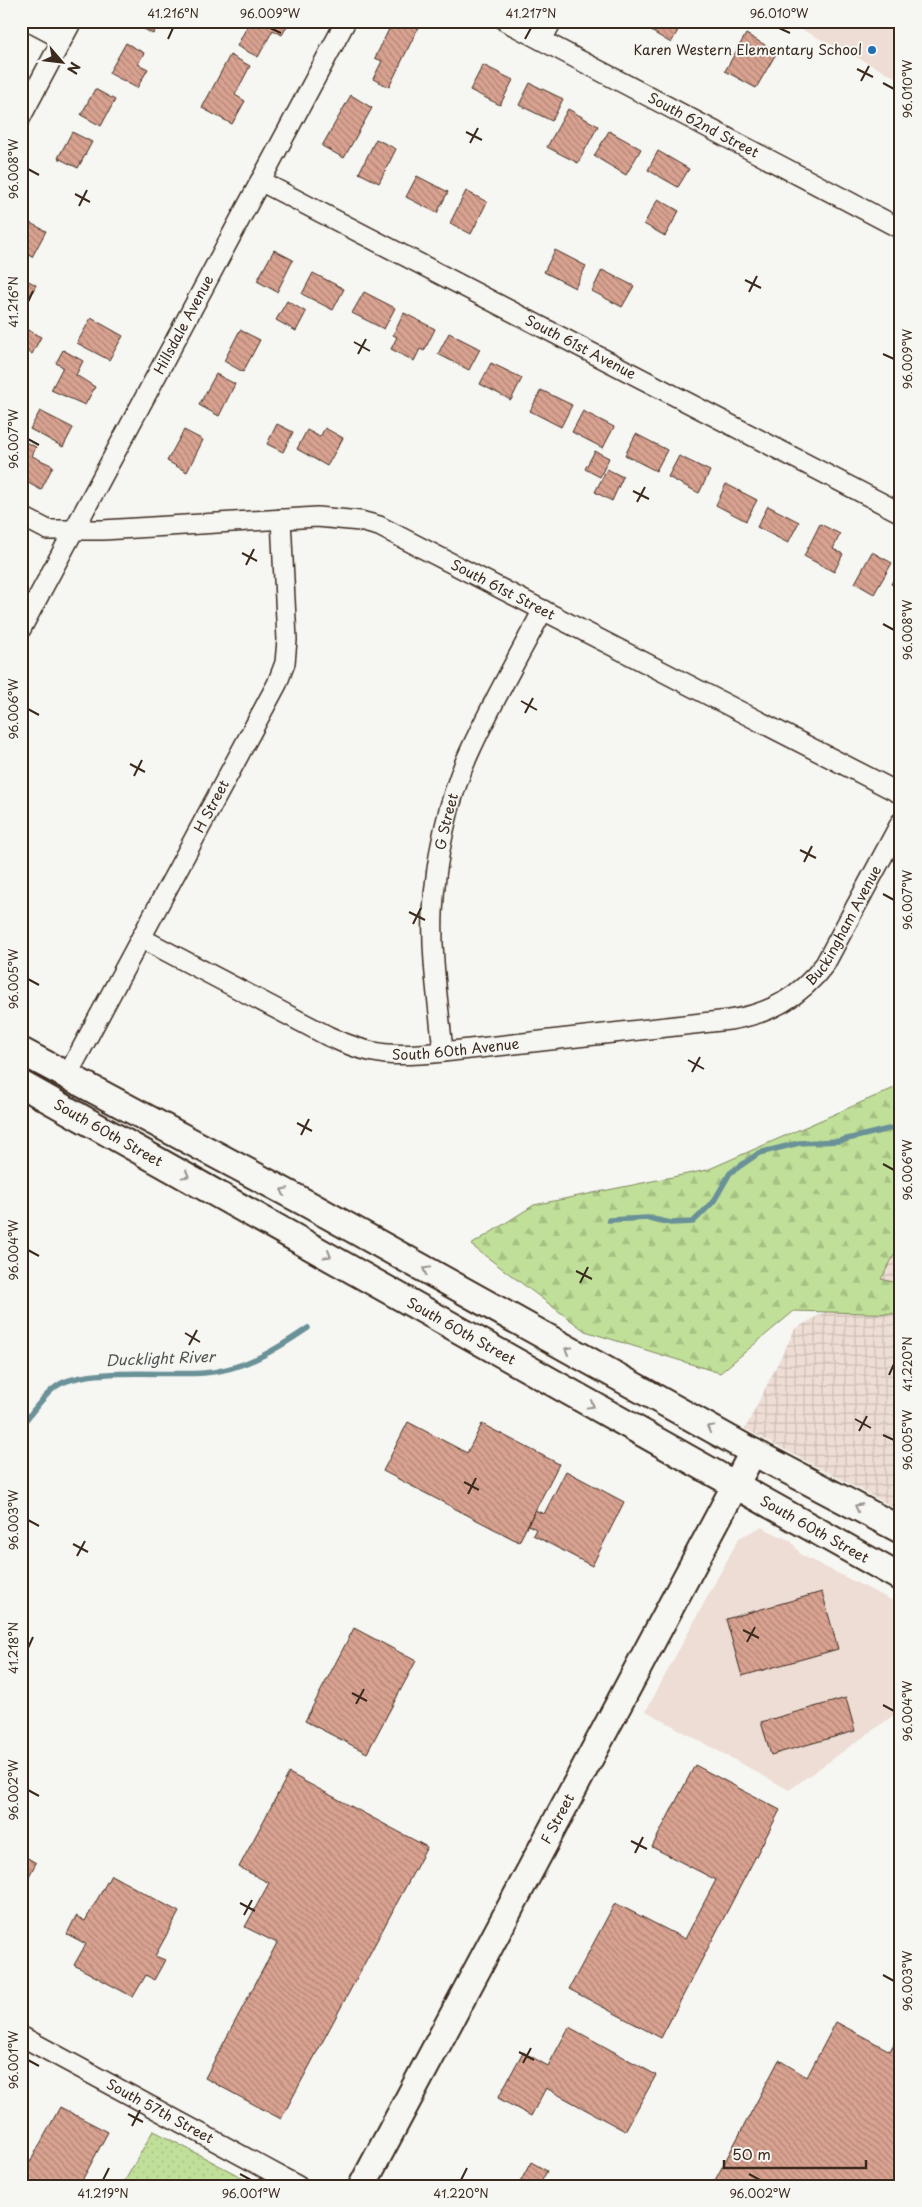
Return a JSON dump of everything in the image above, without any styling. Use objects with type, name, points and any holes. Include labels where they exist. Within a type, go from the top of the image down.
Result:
[{"type":"main road","points":[[21,1051],[298,1199],[753,1452],[901,1530]]},
{"type":"main road","name":"South 60th Street","points":[[21,1084],[734,1486],[901,1578]]},
{"type":"main road","name":"F Street","points":[[362,2186],[753,1452]]},
{"type":"street","points":[[28,21],[62,39]]},
{"type":"street","points":[[21,117],[72,21]]},
{"type":"street","name":"Hillsdale Avenue","points":[[21,630],[346,21]]},
{"type":"street","name":"South 62nd Street","points":[[505,21],[901,230]]},
{"type":"street","points":[[542,40],[552,21]]},
{"type":"street","name":"South 61st Avenue","points":[[260,181],[901,513]]},
{"type":"street","points":[[21,516],[48,530],[74,530]]},
{"type":"street","name":"South 61st Street","points":[[74,530],[281,519],[338,518],[379,526],[901,794]]},
{"type":"street","name":"H Street","points":[[67,1076],[277,684],[285,663],[287,640],[281,519]]},
{"type":"street","name":"G Street","points":[[443,1052],[434,955],[433,913],[446,825],[455,789],[470,752],[543,610]]},
{"type":"street","name":"Buckingham Avenue","points":[[793,997],[805,987],[825,964],[901,822]]},
{"type":"street","name":"South 60th Avenue","points":[[141,938],[353,1048],[381,1055],[396,1056],[443,1052],[747,1018],[781,1005],[793,997]]},
{"type":"street","name":"South 57th Street","points":[[21,2036],[298,2186]]},
{"type":"shaded area","name":"Karen Western Elementary School","points":[[785,21],[901,21],[901,80]]},
{"type":"shaded area","points":[[901,1243],[901,1511],[745,1429],[795,1329],[881,1279]]},
{"type":"shaded area","points":[[761,1527],[791,1541],[801,1555],[901,1605],[901,1710],[789,1790],[646,1711],[739,1538]]},
{"type":"green space","points":[[901,1085],[901,1243],[881,1279],[901,1284],[901,1314],[794,1311],[720,1373],[585,1331],[471,1245],[534,1205],[707,1170]]},
{"type":"green space","points":[[154,2131],[258,2186],[122,2186]]},
{"type":"building","points":[[130,21],[160,21],[153,34]]},
{"type":"building","points":[[250,21],[290,21],[282,35],[273,30],[258,57],[237,46]]},
{"type":"building","points":[[393,21],[409,21],[419,26],[389,87],[373,79],[382,61],[375,58]]},
{"type":"building","points":[[657,21],[683,21],[671,43],[651,31]]},
{"type":"building","points":[[746,34],[777,52],[756,88],[725,71]]},
{"type":"building","points":[[126,43],[144,53],[138,64],[148,69],[137,88],[109,73]]},
{"type":"building","points":[[230,55],[250,66],[235,95],[245,101],[232,124],[202,108]]},
{"type":"building","points":[[483,65],[513,80],[500,105],[470,90]]},
{"type":"building","points":[[530,83],[563,99],[552,121],[519,105]]},
{"type":"building","points":[[95,89],[115,100],[101,126],[81,115]]},
{"type":"building","points":[[351,95],[372,108],[344,158],[322,146]]},
{"type":"building","points":[[568,109],[598,126],[578,163],[547,147]]},
{"type":"building","points":[[609,131],[641,149],[626,175],[594,156]]},
{"type":"building","points":[[72,132],[92,142],[78,168],[58,158]]},
{"type":"building","points":[[376,139],[396,149],[379,183],[359,173]]},
{"type":"building","points":[[658,151],[689,169],[678,187],[648,170]]},
{"type":"building","points":[[417,176],[448,192],[437,213],[406,197]]},
{"type":"building","points":[[466,191],[487,202],[471,234],[450,223]]},
{"type":"building","points":[[658,199],[679,211],[665,236],[644,224]]},
{"type":"building","points":[[26,221],[46,231],[32,257],[21,251],[21,230]]},
{"type":"building","points":[[274,250],[293,260],[277,292],[257,281]]},
{"type":"building","points":[[555,250],[586,266],[575,288],[544,272]]},
{"type":"building","points":[[602,270],[634,286],[622,307],[592,291]]},
{"type":"building","points":[[313,273],[344,289],[333,310],[302,294]]},
{"type":"building","points":[[21,277],[36,285],[22,312],[21,311]]},
{"type":"building","points":[[364,292],[395,308],[384,329],[352,313]]},
{"type":"building","points":[[287,301],[306,312],[296,331],[276,320]]},
{"type":"building","points":[[404,313],[435,329],[424,351],[420,349],[414,361],[391,349],[397,337],[393,335]]},
{"type":"building","points":[[91,318],[123,336],[109,360],[77,343]]},
{"type":"building","points":[[22,327],[41,337],[32,354],[21,348]]},
{"type":"building","points":[[240,330],[260,340],[243,372],[224,361]]},
{"type":"building","points":[[449,333],[480,349],[469,370],[438,354]]},
{"type":"building","points":[[63,350],[83,361],[76,375],[95,387],[85,405],[51,390],[63,367],[56,363]]},
{"type":"building","points":[[491,363],[522,378],[511,400],[480,384]]},
{"type":"building","points":[[216,374],[235,384],[219,416],[199,405]]},
{"type":"building","points":[[541,390],[572,405],[561,427],[530,411]]},
{"type":"building","points":[[40,411],[73,428],[63,447],[30,429]]},
{"type":"building","points":[[583,411],[614,427],[603,448],[572,432]]},
{"type":"building","points":[[277,424],[293,432],[283,452],[267,444]]},
{"type":"building","points":[[325,428],[343,438],[327,466],[297,449],[307,430],[320,437]]},
{"type":"building","points":[[184,430],[203,440],[187,472],[167,461]]},
{"type":"building","points":[[636,434],[667,450],[656,471],[625,455]]},
{"type":"building","points":[[21,440],[36,447],[32,456],[53,466],[41,490],[21,479]]},
{"type":"building","points":[[595,451],[609,458],[600,477],[585,469]]},
{"type":"building","points":[[679,456],[710,471],[699,493],[668,477]]},
{"type":"building","points":[[607,469],[623,477],[612,501],[595,492]]},
{"type":"building","points":[[726,484],[757,500],[746,521],[716,505]]},
{"type":"building","points":[[768,506],[799,522],[788,543],[757,527]]},
{"type":"building","points":[[820,524],[840,534],[833,549],[843,554],[834,572],[804,556]]},
{"type":"building","points":[[872,552],[892,563],[874,594],[855,583]]},
{"type":"building","points":[[901,567],[901,589],[891,584]]},
{"type":"building","points":[[408,1422],[467,1453],[482,1424],[559,1464],[519,1542],[383,1471]]},
{"type":"building","points":[[566,1471],[624,1502],[592,1566],[533,1535],[536,1529],[528,1525],[535,1510],[544,1514]]},
{"type":"building","points":[[822,1592],[838,1649],[742,1676],[726,1619]]},
{"type":"building","points":[[354,1628],[416,1661],[367,1753],[305,1721]]},
{"type":"building","points":[[846,1698],[855,1731],[771,1755],[761,1722]]},
{"type":"building","points":[[695,1765],[780,1810],[661,2038],[569,1989],[615,1903],[685,1939],[716,1880],[652,1847]]},
{"type":"building","points":[[289,1773],[427,1847],[281,2119],[205,2078],[277,1943],[245,1927],[269,1883],[239,1867]]},
{"type":"building","points":[[21,1854],[36,1863],[21,1891]]},
{"type":"building","points":[[111,1875],[179,1912],[155,1956],[165,1960],[154,1980],[146,1975],[133,1997],[74,1965],[86,1944],[67,1934],[76,1916],[85,1921]]},
{"type":"building","points":[[836,2022],[890,2051],[901,2031],[901,2186],[712,2186],[779,2060],[807,2077]]},
{"type":"building","points":[[569,2027],[656,2075],[625,2131],[546,2088],[531,2116],[498,2098],[523,2052],[548,2066]]},
{"type":"building","points":[[60,2107],[108,2132],[79,2186],[21,2186],[21,2179]]},
{"type":"building","points":[[531,2162],[547,2171],[539,2186],[518,2186]]},
{"type":"waterway","points":[[609,1220],[648,1218],[671,1223],[693,1222],[714,1201],[730,1173],[759,1153],[799,1143],[839,1141],[893,1128],[901,1124]]},
{"type":"waterway","name":"Ducklight River","points":[[21,1426],[54,1388],[73,1379],[129,1373],[204,1373],[233,1368],[259,1357],[308,1328]]},
{"type":"place","name":"Karen Western Elementary School","points":[[872,50]]}]
